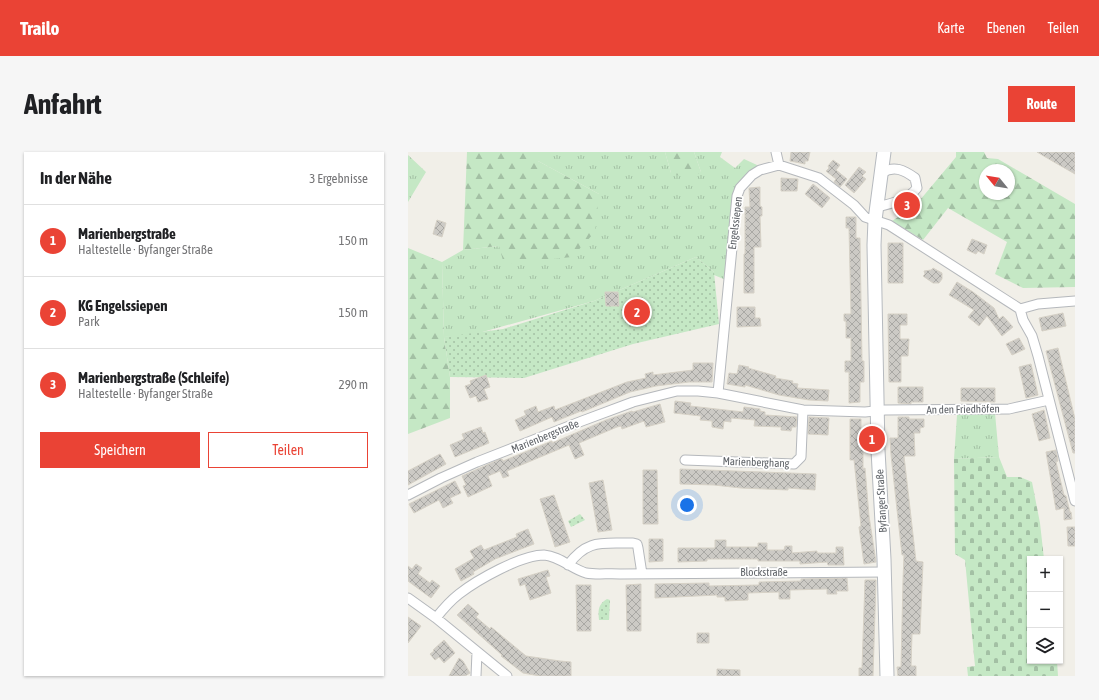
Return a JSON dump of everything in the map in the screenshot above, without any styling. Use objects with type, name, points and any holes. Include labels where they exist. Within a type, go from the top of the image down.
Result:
[{"type":"street","points":[[776,152],[779,165],[819,178],[854,205],[865,217],[902,201],[912,195],[917,188],[915,178],[899,169],[892,168],[882,172]]},
{"type":"street","name":"Byfanger Straße","points":[[884,152],[876,213],[874,245],[877,411],[885,572],[887,676]]},
{"type":"street","name":"Engelssiepen","points":[[718,393],[737,196],[740,188],[752,175],[760,170],[779,165]]},
{"type":"street","points":[[876,213],[889,225],[1020,309],[1023,320],[1032,336],[1038,356],[1075,501]]},
{"type":"street","points":[[1020,309],[1038,304],[1075,301]]},
{"type":"street","name":"Marienbergstraße","points":[[408,495],[477,462],[633,402],[677,392],[698,391],[718,393],[804,410],[877,411]]},
{"type":"street","name":"An den Friedhöfen","points":[[877,411],[1009,409],[1049,400]]},
{"type":"street","name":"Marienberghang","points":[[685,460],[794,464],[801,457],[804,410]]},
{"type":"street","points":[[568,566],[585,548],[596,544],[633,543],[637,544],[642,574]]},
{"type":"street","name":"Blockstraße","points":[[436,618],[443,608],[460,594],[507,566],[531,556],[546,555],[558,559],[568,566],[587,573],[885,572]]},
{"type":"street","points":[[408,598],[436,618],[507,676]]},
{"type":"street","points":[[476,676],[477,652]]},
{"type":"green space","points":[[467,152],[538,152],[538,161],[599,194],[595,232],[572,257],[504,264],[499,246],[463,250]]},
{"type":"green space","points":[[538,152],[665,152],[671,173],[701,172],[694,152],[722,152],[720,157],[735,168],[744,159],[757,165],[754,172],[735,198],[726,280],[714,275],[714,272],[696,257],[594,301],[468,336],[444,337],[442,262],[463,250],[499,246],[599,194],[538,161]]},
{"type":"green space","points":[[665,152],[694,152],[701,172],[690,179],[671,173]]},
{"type":"green space","points":[[956,152],[984,152],[987,158],[998,159],[1007,164],[979,164],[979,200],[1015,200],[1015,169],[1075,204],[1075,287],[1023,288],[995,274],[1007,242],[948,208],[923,240],[892,221],[915,206],[956,157]]},
{"type":"green space","points":[[408,155],[426,172],[408,202]]},
{"type":"green space","points":[[408,248],[442,262],[444,337],[450,377],[450,418],[408,434]]},
{"type":"green space","points":[[696,257],[714,272],[719,324],[633,344],[524,378],[450,377],[444,337],[503,329],[594,301]]},
{"type":"green space","points":[[995,413],[999,457],[954,459],[957,415]]},
{"type":"green space","points":[[999,457],[1007,477],[1020,477],[1032,482],[1040,523],[1044,556],[1027,556],[1027,664],[1057,664],[1058,676],[968,676],[967,667],[975,666],[965,560],[955,554],[954,459]]},
{"type":"green space","points":[[580,514],[585,520],[571,527],[568,521]]},
{"type":"green space","points":[[607,599],[610,600],[609,620],[599,620],[599,608]]},
{"type":"building","points":[[791,152],[810,152],[808,161],[805,161],[805,164],[790,161]]},
{"type":"building","points":[[1037,152],[1075,152],[1075,174],[1054,162]]},
{"type":"building","points":[[833,160],[840,165],[836,170],[847,179],[840,187],[834,182],[836,179],[826,171]]},
{"type":"building","points":[[859,167],[866,172],[862,176],[866,179],[854,193],[845,185]]},
{"type":"building","points":[[781,178],[798,179],[797,191],[781,191]]},
{"type":"building","points":[[813,184],[830,198],[822,208],[805,194]]},
{"type":"building","points":[[760,187],[760,206],[762,207],[762,216],[760,216],[761,247],[754,247],[754,293],[744,293],[745,207],[750,207],[749,188]]},
{"type":"building","points":[[846,217],[856,217],[856,238],[860,238],[862,361],[864,361],[864,382],[860,382],[860,402],[849,403],[849,372],[845,372],[845,361],[851,361],[851,338],[846,338],[846,321],[844,321],[844,314],[851,314],[849,228],[846,228]]},
{"type":"building","points":[[437,220],[446,223],[442,237],[433,234]]},
{"type":"building","points":[[972,239],[987,245],[984,254],[978,251],[976,254],[967,250]]},
{"type":"building","points":[[888,243],[903,243],[903,283],[888,283]]},
{"type":"building","points":[[933,268],[942,273],[942,279],[939,283],[933,283],[923,276],[925,274],[924,271],[931,270]]},
{"type":"building","points":[[957,282],[994,308],[999,319],[1003,316],[1013,327],[1002,336],[987,316],[979,326],[968,317],[974,310],[949,295]]},
{"type":"building","points":[[605,292],[618,292],[619,306],[606,306]]},
{"type":"building","points":[[737,307],[755,307],[755,318],[760,318],[761,326],[737,327]]},
{"type":"building","points":[[1063,313],[1066,326],[1042,331],[1039,318]]},
{"type":"building","points":[[888,314],[907,314],[907,325],[900,325],[900,339],[909,339],[908,356],[901,356],[901,382],[889,382]]},
{"type":"building","points":[[1019,338],[1025,349],[1012,355],[1006,344]]},
{"type":"building","points":[[1058,348],[1075,419],[1075,453],[1073,453],[1046,351]]},
{"type":"building","points":[[693,363],[713,363],[712,382],[689,382],[656,386],[630,392],[554,422],[552,417],[520,431],[515,420],[526,415],[524,411],[536,406],[538,412],[554,406],[555,410],[627,382],[646,378],[645,374],[653,372],[653,375],[693,370]]},
{"type":"building","points":[[1031,364],[1038,395],[1026,398],[1019,367]]},
{"type":"building","points":[[739,365],[776,376],[775,378],[793,381],[792,383],[798,384],[797,388],[829,390],[828,401],[809,400],[779,395],[745,385],[745,387],[727,384],[729,373],[737,374]]},
{"type":"building","points":[[486,375],[490,387],[484,389],[488,399],[478,402],[476,396],[470,398],[465,386],[471,384],[470,381]]},
{"type":"building","points":[[898,387],[923,387],[923,402],[911,402],[911,404],[898,403]]},
{"type":"building","points":[[961,388],[995,388],[995,402],[961,401]]},
{"type":"building","points":[[675,401],[691,403],[690,406],[743,412],[744,407],[760,409],[760,411],[765,412],[765,415],[797,417],[796,427],[792,427],[791,431],[781,430],[781,427],[754,426],[755,420],[731,418],[731,422],[724,421],[723,429],[712,427],[712,421],[700,420],[701,416],[674,413]]},
{"type":"building","points":[[660,404],[665,422],[646,427],[644,421],[622,429],[621,426],[617,427],[579,443],[584,455],[575,459],[569,445],[507,471],[509,476],[503,478],[500,471],[488,476],[492,486],[468,497],[463,486],[466,485],[462,476],[500,459],[503,461],[552,441],[552,443],[606,420],[632,411],[633,412]]},
{"type":"building","points":[[1044,410],[1050,438],[1039,441],[1032,414]]},
{"type":"building","points":[[809,417],[829,418],[828,435],[808,434]]},
{"type":"building","points":[[898,417],[924,419],[924,427],[920,428],[920,433],[914,433],[915,456],[904,456],[916,561],[923,562],[920,634],[912,634],[911,666],[916,666],[916,676],[898,676],[897,667],[901,667],[904,555],[902,555],[890,438],[898,438]]},
{"type":"building","points":[[850,419],[861,419],[861,432],[863,432],[863,469],[865,468],[869,516],[876,562],[864,564],[859,527],[861,526],[854,460],[850,460]]},
{"type":"building","points":[[481,427],[483,433],[485,432],[489,443],[455,457],[450,445],[464,439],[462,434]]},
{"type":"building","points":[[1056,450],[1058,461],[1056,462],[1064,495],[1066,496],[1072,519],[1064,520],[1064,508],[1056,510],[1046,452]]},
{"type":"building","points":[[440,454],[446,464],[408,485],[408,471]]},
{"type":"building","points":[[680,469],[816,474],[815,490],[788,488],[788,490],[741,488],[714,485],[680,484]]},
{"type":"building","points":[[643,470],[657,470],[658,524],[643,524]]},
{"type":"building","points":[[603,480],[612,530],[598,532],[589,483]]},
{"type":"building","points":[[455,481],[461,493],[450,498],[453,503],[443,508],[439,500],[414,513],[409,504]]},
{"type":"building","points":[[554,495],[570,542],[555,547],[540,499]]},
{"type":"building","points":[[1067,527],[1075,527],[1075,546],[1068,546]]},
{"type":"building","points":[[528,529],[534,544],[495,559],[461,581],[455,569],[474,558],[470,551],[481,545],[484,550],[517,537],[516,534]]},
{"type":"building","points":[[649,539],[663,539],[663,561],[649,562]]},
{"type":"building","points":[[715,540],[726,540],[726,547],[758,547],[758,543],[767,543],[767,550],[784,550],[785,546],[792,546],[792,553],[817,551],[817,553],[836,553],[836,547],[843,547],[844,565],[828,565],[827,562],[800,564],[800,561],[758,561],[758,559],[707,559],[707,561],[678,562],[678,548],[715,548]]},
{"type":"building","points":[[416,564],[422,568],[418,574],[430,583],[432,580],[440,586],[431,598],[408,581],[408,566],[412,569]]},
{"type":"building","points":[[548,570],[550,576],[546,577],[551,593],[530,600],[525,584],[520,586],[518,579]]},
{"type":"building","points":[[847,578],[848,591],[836,591],[837,594],[827,594],[827,589],[790,590],[790,599],[779,599],[779,592],[748,593],[748,600],[725,601],[725,597],[717,597],[717,595],[655,598],[655,584],[709,583],[709,586],[759,585],[759,582]]},
{"type":"building","points":[[865,580],[876,580],[873,676],[859,676],[859,668],[862,668]]},
{"type":"building","points":[[641,584],[641,631],[627,631],[626,585]]},
{"type":"building","points":[[576,585],[591,585],[591,631],[577,631]]},
{"type":"building","points":[[468,604],[479,614],[476,617],[490,629],[491,627],[526,656],[571,662],[571,676],[540,676],[523,673],[501,656],[502,655],[457,615]]},
{"type":"building","points":[[408,617],[421,626],[408,643]]},
{"type":"building","points":[[697,633],[709,633],[709,643],[697,643]]},
{"type":"building","points":[[444,640],[455,653],[444,663],[439,657],[435,660],[430,654]]},
{"type":"building","points":[[459,658],[463,661],[470,673],[465,676],[449,676]]},
{"type":"building","points":[[717,669],[740,670],[740,676],[717,676]]},
{"type":"place","name":"Marienbergstraße (Schleife)","points":[[907,205]]},
{"type":"place","name":"KG Engelssiepen","points":[[637,312]]},
{"type":"place","name":"Marienbergstraße","points":[[872,439]]}]
